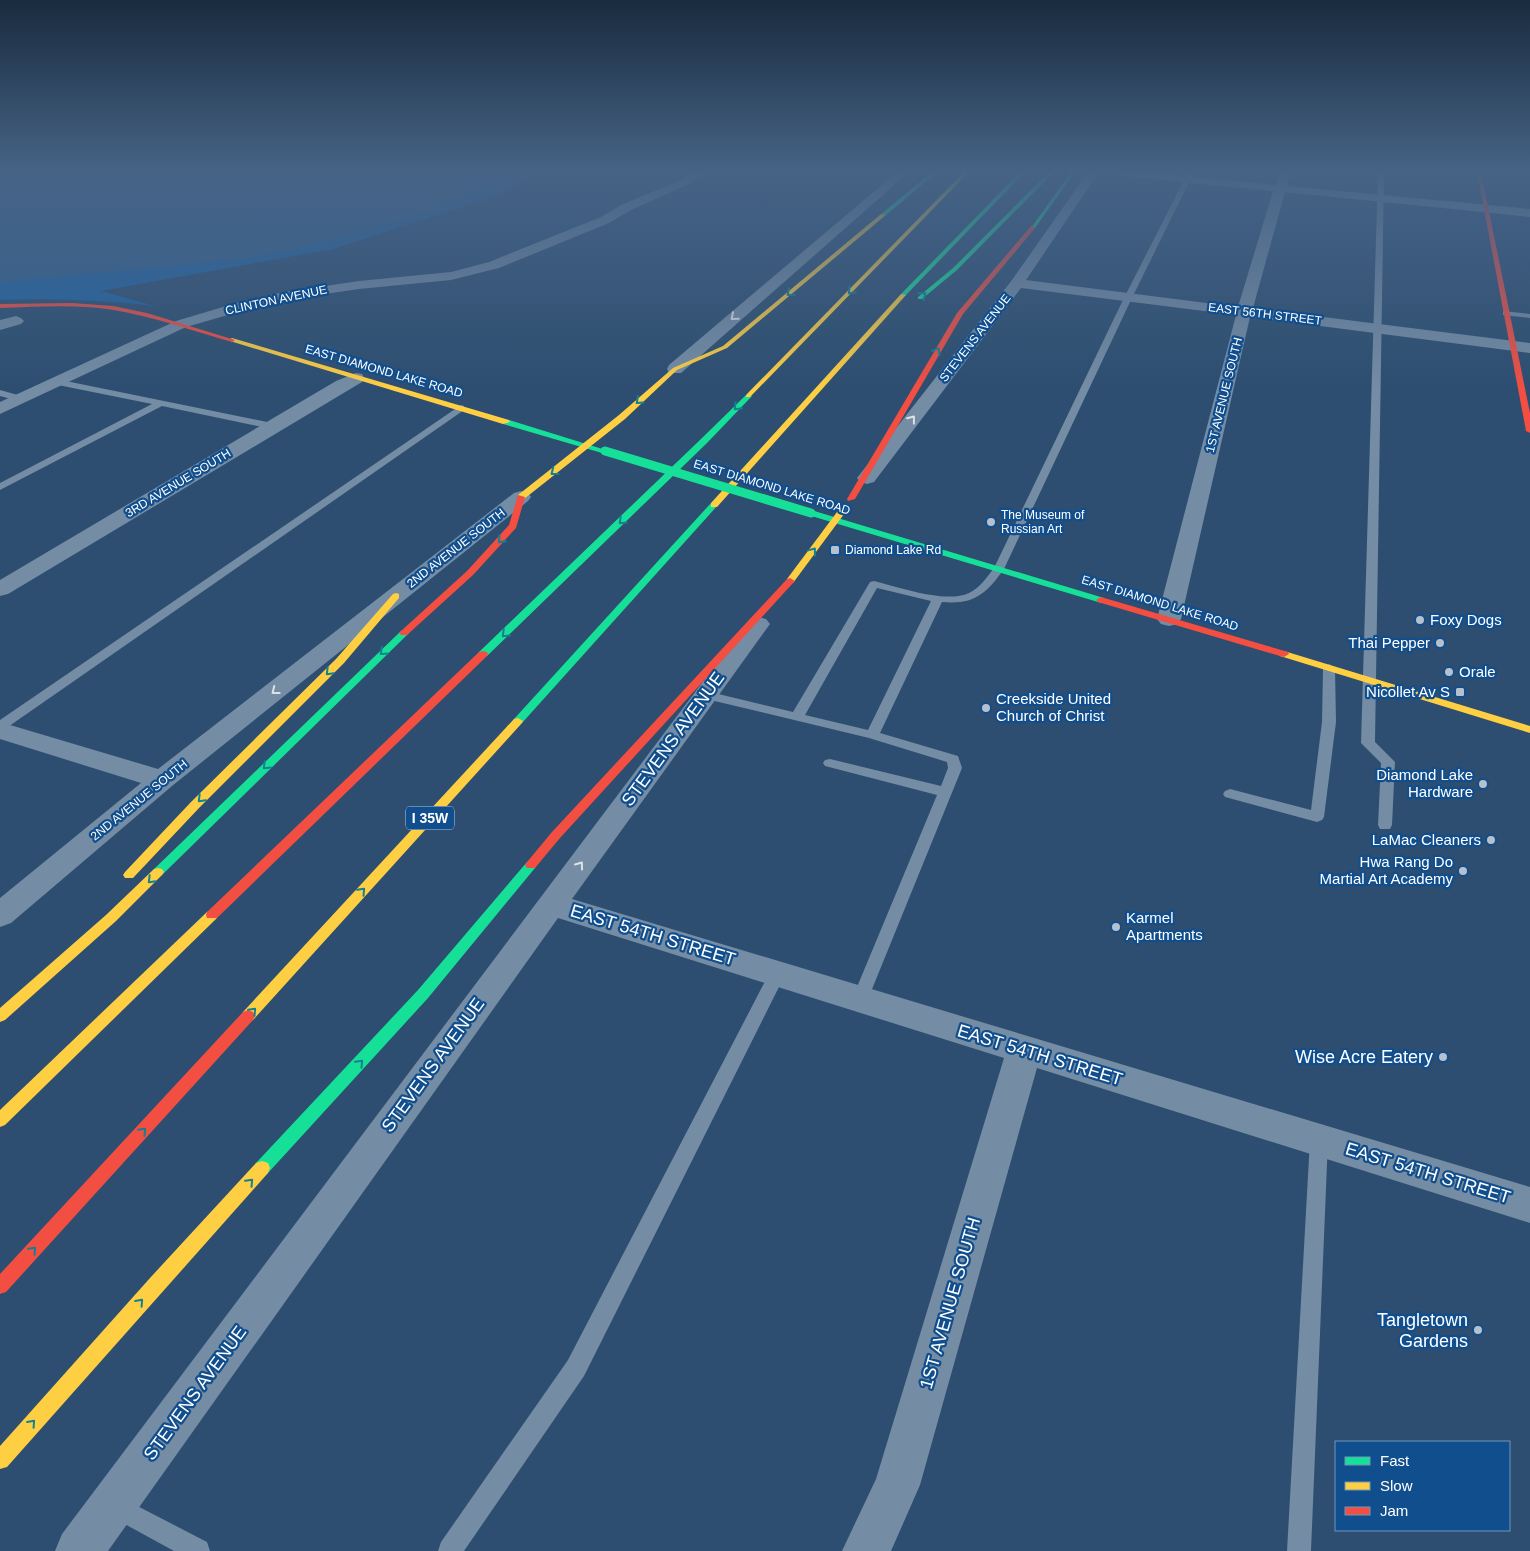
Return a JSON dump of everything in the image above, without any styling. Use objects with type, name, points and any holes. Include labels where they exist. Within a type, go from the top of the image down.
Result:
[{"type":"main road","points":[[675,369],[725,347],[848,244]]},
{"type":"main road","points":[[0,1120],[704,441],[896,244]]},
{"type":"main road","name":"I 35W","points":[[0,1286],[951,244]]},
{"type":"main road","points":[[858,347],[955,269],[980,244]]},
{"type":"main road","points":[[0,1460],[156,1284],[423,994],[556,834],[790,582],[851,499],[960,313],[1020,244]]},
{"type":"main road","points":[[1493,244],[1530,431]]},
{"type":"main road","name":"EAST DIAMOND LAKE ROAD","points":[[0,306],[95,306],[127,311],[181,324],[356,378],[587,445],[1368,679],[1530,730]]},
{"type":"main road","name":"2ND AVENUE SOUTH","points":[[520,498],[587,445],[675,369]]},
{"type":"main road","points":[[0,1016],[111,918],[373,661],[470,573],[514,526],[520,498]]},
{"type":"main road","points":[[120,885],[195,805],[340,661],[396,596]]},
{"type":"main road","points":[[0,1011],[67,941]]},
{"type":"street","name":"CLINTON AVENUE","points":[[0,409],[181,324],[248,304],[284,296],[359,285],[451,276],[494,265],[546,244]]},
{"type":"street","name":"2ND AVENUE SOUTH","points":[[675,369],[820,244]]},
{"type":"street","name":"STEVENS AVENUE","points":[[851,499],[1017,283],[1044,244]]},
{"type":"street","name":"1ST AVENUE SOUTH","points":[[1169,620],[1244,312],[1264,244]]},
{"type":"street","name":"EAST 56TH STREET","points":[[1017,283],[1530,348]]},
{"type":"street","points":[[0,325],[16,321]]},
{"type":"street","name":"3RD AVENUE SOUTH","points":[[0,589],[272,426],[356,378]]},
{"type":"street","name":"2ND AVENUE SOUTH","points":[[0,915],[162,780],[520,498]]},
{"type":"street","name":"STEVENS AVENUE","points":[[79,1551],[551,904],[790,582]]},
{"type":"street","points":[[0,730],[162,780]]},
{"type":"street","name":"EAST 54TH STREET","points":[[551,904],[1024,1051],[1530,1205]]},
{"type":"street","name":"1ST AVENUE SOUTH","points":[[866,1551],[897,1485],[1024,1051]]},
{"type":"lane","points":[[797,717],[874,584],[938,598],[962,599],[974,596],[999,569],[1155,244]]},
{"type":"lane","points":[[1379,244],[1368,743],[1388,762],[1385,825]]},
{"type":"lane","points":[[1506,313],[1530,316]]},
{"type":"lane","points":[[56,382],[272,426]]},
{"type":"lane","points":[[0,393],[22,399]]},
{"type":"lane","points":[[0,487],[159,404]]},
{"type":"lane","points":[[0,726],[461,408]]},
{"type":"lane","points":[[872,735],[938,598]]},
{"type":"lane","points":[[1230,794],[1317,816],[1329,722],[1329,668]]},
{"type":"lane","points":[[706,695],[872,735],[953,759],[955,768],[860,999]]},
{"type":"lane","points":[[830,764],[945,792]]},
{"type":"lane","points":[[450,1551],[576,1368],[778,973]]},
{"type":"lane","points":[[1300,1551],[1319,1140]]},
{"type":"lane","points":[[113,1505],[198,1551]]},
{"type":"shaded area","points":[[0,244],[347,244],[333,249],[101,291],[155,306],[78,300],[0,300]]},
{"type":"shaded area","points":[[0,244],[312,244],[245,258],[0,283]]},
{"type":"traffic: fast","points":[[903,295],[952,244]]},
{"type":"traffic: fast","points":[[920,298],[955,269],[980,244]]},
{"type":"traffic: fast","points":[[483,654],[704,441],[748,396]]},
{"type":"traffic: fast","points":[[506,422],[605,451]]},
{"type":"traffic: fast","points":[[605,451],[811,513]]},
{"type":"traffic: fast","points":[[518,721],[714,505]]},
{"type":"traffic: fast","points":[[811,513],[1101,600]]},
{"type":"traffic: fast","points":[[158,872],[404,633]]},
{"type":"traffic: fast","points":[[262,1168],[423,994],[531,865]]},
{"type":"traffic: slow","points":[[675,369],[725,347],[848,244]]},
{"type":"traffic: slow","points":[[748,396],[896,244]]},
{"type":"traffic: slow","points":[[714,505],[903,295]]},
{"type":"traffic: slow","points":[[232,340],[506,422]]},
{"type":"traffic: slow","points":[[521,497],[622,417],[675,369]]},
{"type":"traffic: slow","points":[[790,581],[846,506]]},
{"type":"traffic: slow","points":[[129,875],[195,805],[340,661],[396,596]]},
{"type":"traffic: slow","points":[[1284,654],[1530,730]]},
{"type":"traffic: slow","points":[[248,1016],[518,721]]},
{"type":"traffic: slow","points":[[0,1016],[111,918],[158,872]]},
{"type":"traffic: slow","points":[[0,1120],[212,915]]},
{"type":"traffic: slow","points":[[0,1460],[262,1168]]},
{"type":"traffic: jam","points":[[851,499],[960,313],[1018,244]]},
{"type":"traffic: jam","points":[[1493,244],[1530,431]]},
{"type":"traffic: jam","points":[[0,306],[48,304],[113,308],[199,329],[232,340]]},
{"type":"traffic: jam","points":[[404,633],[470,573],[513,526],[521,497]]},
{"type":"traffic: jam","points":[[531,865],[556,835],[790,581]]},
{"type":"traffic: jam","points":[[1101,600],[1284,654]]},
{"type":"traffic: jam","points":[[212,915],[483,654]]},
{"type":"traffic: jam","points":[[0,1286],[248,1016]]},
{"type":"place","name":"The Museum of Russian Art","points":[[991,522]]},
{"type":"place","name":"Diamond Lake Rd","points":[[835,550]]},
{"type":"place","name":"Foxy Dogs","points":[[1420,620]]},
{"type":"place","name":"Thai Pepper","points":[[1440,643]]},
{"type":"place","name":"Orale","points":[[1449,672]]},
{"type":"place","name":"Nicollet Av S","points":[[1460,692]]},
{"type":"place","name":"Creekside United Church of Christ","points":[[986,708]]},
{"type":"place","name":"Diamond Lake Hardware","points":[[1483,784]]},
{"type":"place","name":"LaMac Cleaners","points":[[1491,840]]},
{"type":"place","name":"Hwa Rang Do Martial Art Academy","points":[[1463,871]]},
{"type":"place","name":"Karmel Apartments","points":[[1116,927]]},
{"type":"place","name":"Wise Acre Eatery","points":[[1443,1057]]},
{"type":"place","name":"Tangletown Gardens","points":[[1478,1330]]}]
